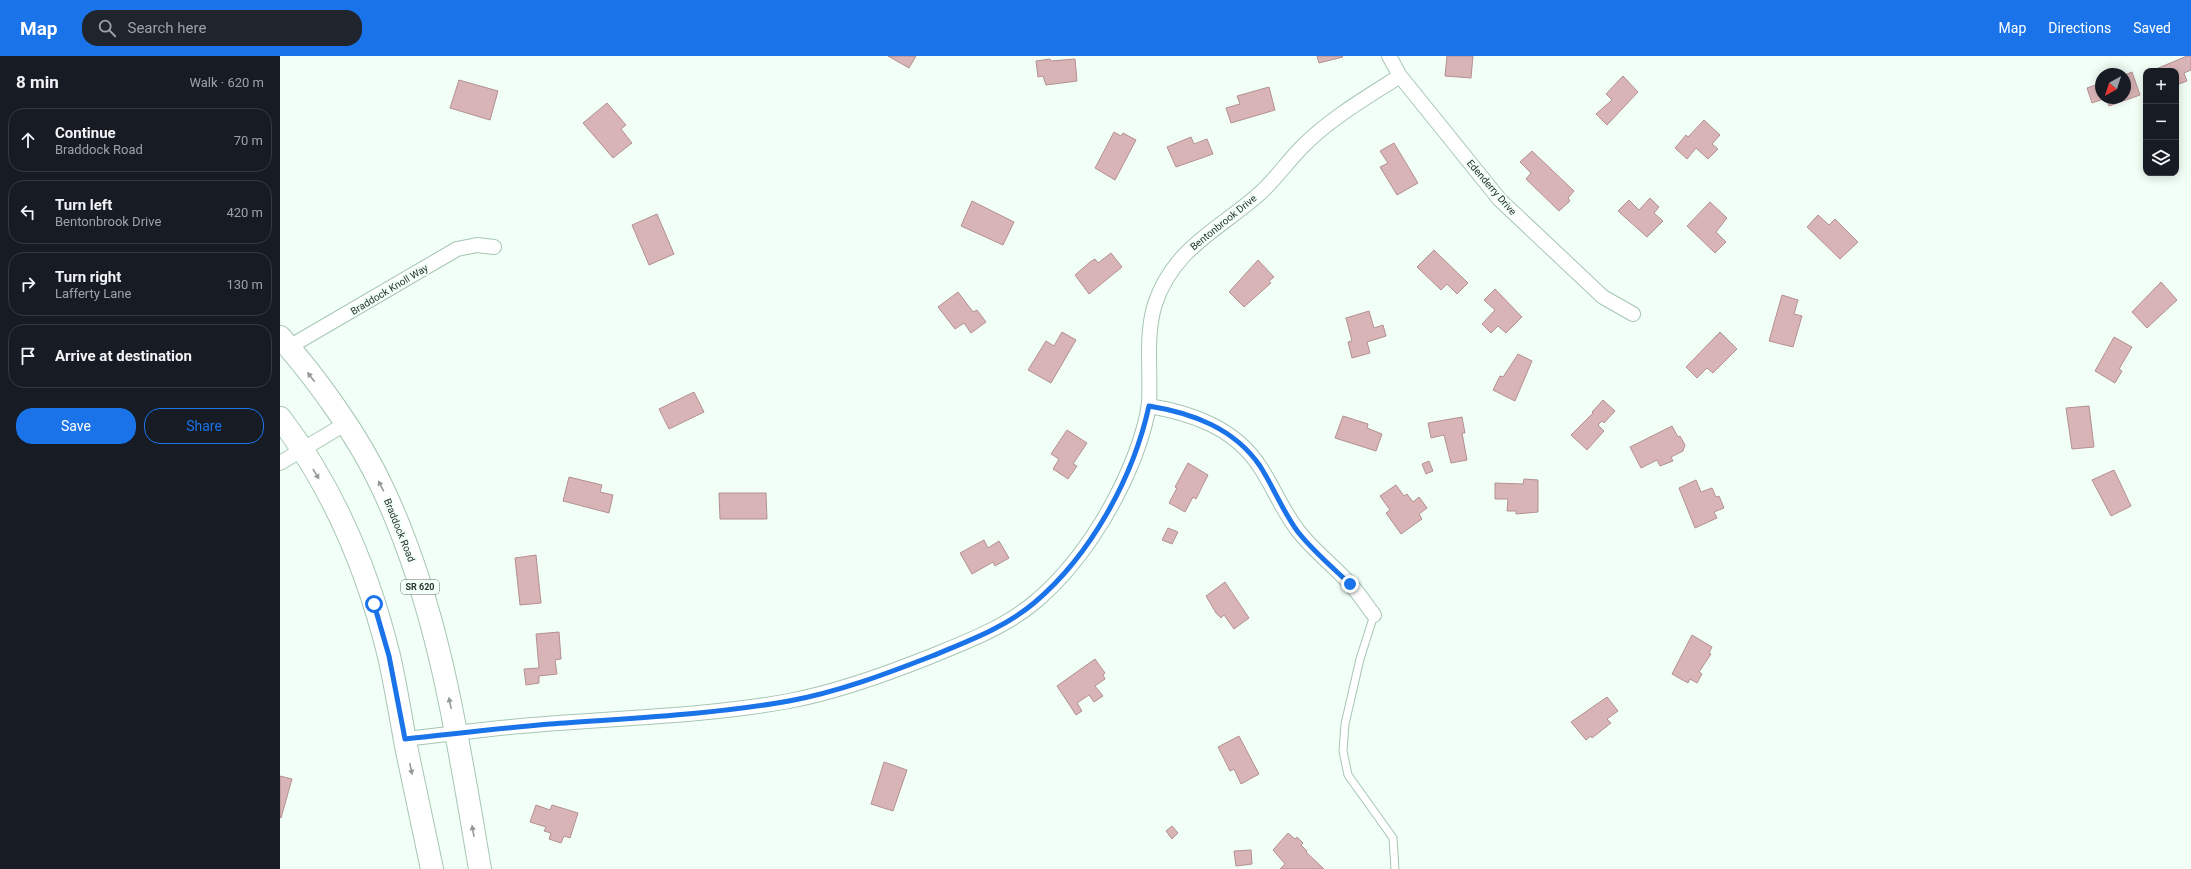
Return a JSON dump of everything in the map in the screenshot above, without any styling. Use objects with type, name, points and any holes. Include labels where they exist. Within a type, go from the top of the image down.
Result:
[{"type":"main road","name":"Braddock Road","points":[[284,342],[345,424],[382,488],[414,567],[434,630],[456,734],[480,869]]},
{"type":"main road","points":[[280,418],[302,450],[336,510],[361,565],[389,656],[432,869]]},
{"type":"street","name":"Edenderry Drive","points":[[1389,56],[1400,76],[1500,200],[1603,297],[1633,314]]},
{"type":"street","name":"Bentonbrook Drive","points":[[405,739],[489,729],[705,713],[790,700],[887,673],[995,629],[1027,608],[1052,586],[1085,547],[1123,482],[1134,457],[1149,406],[1150,327],[1157,299],[1174,266],[1197,242],[1260,194],[1301,148],[1324,127],[1400,76]]},
{"type":"street","name":"Braddock Knoll Way","points":[[284,342],[457,249],[477,245],[494,247]]},
{"type":"street","points":[[1149,406],[1174,410],[1194,416],[1221,429],[1246,450],[1260,467],[1298,531],[1350,584],[1374,615]]},
{"type":"street","points":[[280,463],[345,424]]},
{"type":"lane","points":[[1374,615],[1360,659],[1345,724],[1343,751],[1348,775],[1393,838],[1394,869]]},
{"type":"building","points":[[888,56],[916,56],[909,68]]},
{"type":"building","points":[[1317,56],[1342,56],[1343,57],[1319,63]]},
{"type":"building","points":[[1447,56],[1473,56],[1471,78],[1445,76]]},
{"type":"building","points":[[2187,56],[2191,56],[2191,70],[2184,73],[2187,81],[2179,84],[2179,68],[2158,68]]},
{"type":"building","points":[[1050,59],[1051,61],[1075,59],[1077,81],[1046,85],[1043,76],[1038,77],[1036,61]]},
{"type":"building","points":[[2132,72],[2140,95],[2131,98]]},
{"type":"building","points":[[1623,76],[1638,92],[1607,125],[1596,114],[1612,100],[1606,94]]},
{"type":"building","points":[[459,80],[498,91],[490,120],[450,108]]},
{"type":"building","points":[[2095,85],[2095,102],[2092,103],[2087,88]]},
{"type":"building","points":[[1269,87],[1275,110],[1231,123],[1226,108],[1240,104],[1237,96]]},
{"type":"building","points":[[607,103],[626,125],[621,129],[632,143],[613,158],[583,123]]},
{"type":"building","points":[[1704,120],[1720,135],[1712,144],[1718,149],[1708,159],[1696,148],[1687,159],[1675,148],[1686,135],[1688,137]]},
{"type":"building","points":[[1114,132],[1121,136],[1123,133],[1136,140],[1115,180],[1095,168]]},
{"type":"building","points":[[1191,137],[1194,144],[1207,139],[1213,154],[1176,167],[1167,147]]},
{"type":"building","points":[[1394,143],[1418,183],[1397,195],[1380,167],[1388,163],[1380,151]]},
{"type":"building","points":[[1532,151],[1574,191],[1568,198],[1570,201],[1559,211],[1526,179],[1531,173],[1520,162]]},
{"type":"building","points":[[1650,198],[1659,207],[1654,213],[1663,221],[1647,237],[1618,211],[1629,200],[1639,210]]},
{"type":"building","points":[[972,201],[1014,222],[1003,245],[961,226]]},
{"type":"building","points":[[1710,202],[1727,218],[1716,232],[1726,242],[1715,253],[1687,226]]},
{"type":"building","points":[[657,214],[674,254],[649,265],[632,225]]},
{"type":"building","points":[[1818,215],[1829,225],[1835,219],[1858,242],[1840,259],[1807,227]]},
{"type":"building","points":[[1434,250],[1468,283],[1457,294],[1447,284],[1441,290],[1417,267]]},
{"type":"building","points":[[1111,253],[1122,267],[1089,294],[1075,275],[1090,262],[1095,259],[1098,263]]},
{"type":"building","points":[[1258,260],[1274,277],[1269,281],[1271,283],[1244,307],[1229,292]]},
{"type":"building","points":[[2161,282],[2177,300],[2147,328],[2132,312]]},
{"type":"building","points":[[1495,289],[1522,317],[1506,333],[1498,326],[1491,333],[1482,324],[1495,310],[1484,300]]},
{"type":"building","points":[[958,292],[973,312],[977,310],[986,322],[971,333],[964,323],[955,329],[938,307]]},
{"type":"building","points":[[1782,295],[1798,300],[1794,314],[1802,316],[1793,347],[1769,341]]},
{"type":"building","points":[[1369,311],[1374,328],[1383,325],[1386,336],[1367,342],[1370,353],[1352,358],[1348,342],[1352,341],[1346,318]]},
{"type":"building","points":[[1062,332],[1076,340],[1051,383],[1028,370],[1046,341],[1054,346]]},
{"type":"building","points":[[1720,332],[1737,349],[1713,373],[1707,368],[1697,378],[1686,367]]},
{"type":"building","points":[[2114,337],[2132,347],[2119,369],[2122,371],[2115,383],[2095,371]]},
{"type":"building","points":[[1518,354],[1532,361],[1515,401],[1493,390],[1500,376],[1503,377]]},
{"type":"building","points":[[694,392],[704,412],[669,429],[659,409]]},
{"type":"building","points":[[1603,400],[1615,411],[1604,423],[1602,421],[1598,425],[1604,431],[1587,450],[1571,435],[1593,413],[1592,412]]},
{"type":"building","points":[[2089,406],[2094,447],[2072,449],[2066,408]]},
{"type":"building","points":[[1343,416],[1368,424],[1367,428],[1382,434],[1376,451],[1335,438]]},
{"type":"building","points":[[1462,417],[1465,433],[1462,433],[1467,460],[1451,463],[1444,435],[1431,438],[1428,423]]},
{"type":"building","points":[[1672,426],[1678,437],[1680,436],[1685,445],[1683,451],[1671,457],[1673,461],[1660,466],[1657,460],[1641,468],[1630,447]]},
{"type":"building","points":[[1067,430],[1087,443],[1073,464],[1077,466],[1068,479],[1053,469],[1059,459],[1051,454]]},
{"type":"building","points":[[1429,461],[1433,471],[1426,474],[1422,464]]},
{"type":"building","points":[[1188,463],[1208,475],[1196,499],[1193,497],[1185,512],[1169,503],[1177,488],[1175,487]]},
{"type":"building","points":[[2114,470],[2131,506],[2111,516],[2092,480]]},
{"type":"building","points":[[569,477],[602,485],[600,492],[613,495],[609,513],[563,501]]},
{"type":"building","points":[[1524,479],[1538,480],[1538,512],[1516,514],[1516,511],[1507,511],[1508,499],[1495,499],[1495,483],[1523,484]]},
{"type":"building","points":[[1696,480],[1701,492],[1712,488],[1716,497],[1719,496],[1724,508],[1714,512],[1717,518],[1695,528],[1679,488]]},
{"type":"building","points":[[1396,485],[1404,496],[1407,494],[1413,502],[1419,497],[1427,508],[1419,514],[1422,519],[1401,534],[1386,513],[1390,510],[1380,496]]},
{"type":"building","points":[[719,493],[766,493],[767,519],[720,519]]},
{"type":"building","points":[[1168,528],[1178,532],[1172,544],[1162,540]]},
{"type":"building","points":[[984,540],[988,548],[999,541],[1009,558],[995,566],[993,562],[972,574],[960,553]]},
{"type":"building","points":[[536,555],[541,603],[520,605],[515,558]]},
{"type":"building","points":[[1225,582],[1249,618],[1234,629],[1224,615],[1221,618],[1216,613],[1206,596]]},
{"type":"building","points":[[559,632],[561,659],[555,660],[557,674],[539,676],[539,683],[526,685],[524,669],[539,668],[536,634]]},
{"type":"building","points":[[1692,635],[1712,647],[1709,653],[1711,654],[1699,672],[1702,674],[1697,683],[1690,679],[1688,683],[1672,674]]},
{"type":"building","points":[[1095,659],[1105,673],[1103,675],[1105,679],[1095,686],[1103,696],[1094,702],[1089,695],[1077,703],[1082,711],[1076,715],[1057,686]]},
{"type":"building","points":[[1607,697],[1618,711],[1607,719],[1611,723],[1592,738],[1591,736],[1586,740],[1571,722]]},
{"type":"building","points":[[1239,736],[1259,774],[1241,784],[1234,769],[1230,771],[1218,747]]},
{"type":"building","points":[[884,762],[907,770],[893,811],[871,804]]},
{"type":"building","points":[[280,776],[292,779],[281,818],[280,817]]},
{"type":"building","points":[[536,805],[550,810],[552,805],[578,813],[570,838],[564,836],[561,843],[549,839],[551,833],[544,831],[546,827],[530,822]]},
{"type":"building","points":[[1172,826],[1178,833],[1172,839],[1166,831]]},
{"type":"building","points":[[1288,833],[1295,839],[1297,837],[1303,843],[1301,845],[1307,851],[1306,852],[1324,869],[1280,869],[1285,864],[1273,850]]},
{"type":"building","points":[[1251,850],[1252,864],[1236,866],[1234,851]]},
{"type":"route","points":[[374,604],[389,656],[405,739],[489,729],[698,714],[726,711],[806,697],[887,673],[967,642],[995,629],[1015,617],[1033,603],[1070,567],[1085,547],[1106,513],[1123,482],[1134,457],[1144,428],[1149,406],[1174,410],[1194,416],[1212,424],[1231,436],[1246,450],[1260,467],[1298,531],[1312,548],[1350,584]]}]
